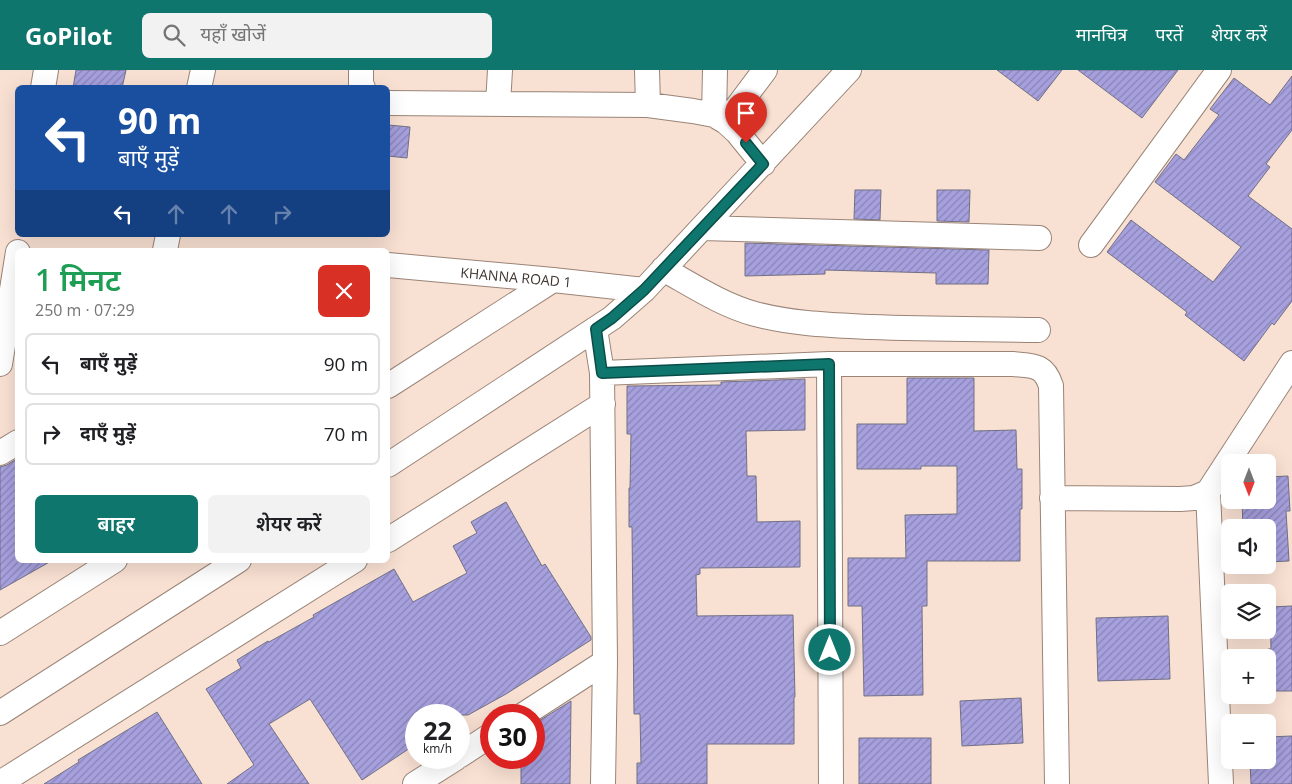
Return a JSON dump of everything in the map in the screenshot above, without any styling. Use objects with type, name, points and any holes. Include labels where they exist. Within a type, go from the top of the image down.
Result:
[{"type":"street","points":[[44,85],[46,70]]},
{"type":"street","points":[[200,85],[203,70]]},
{"type":"street","points":[[361,70],[362,85]]},
{"type":"street","points":[[498,104],[500,70]]},
{"type":"street","points":[[647,70],[648,105]]},
{"type":"street","points":[[714,70],[720,118]]},
{"type":"street","points":[[720,118],[765,70]]},
{"type":"street","points":[[390,464],[612,318],[644,290],[849,70]]},
{"type":"street","points":[[1091,245],[1219,70]]},
{"type":"street","points":[[390,103],[648,105],[720,118],[737,132],[763,164]]},
{"type":"street","points":[[702,228],[1039,238]]},
{"type":"street","name":"KHANNA ROAD 1","points":[[390,265],[644,290]]},
{"type":"street","points":[[663,269],[718,299],[754,314],[785,320],[818,325],[865,327],[1038,330]]},
{"type":"street","points":[[0,364],[15,270]]},
{"type":"street","points":[[390,383],[554,280]]},
{"type":"street","points":[[596,329],[602,373],[603,404],[605,662],[603,784]]},
{"type":"street","points":[[1052,498],[1180,500],[1194,498],[1208,492],[1292,363]]},
{"type":"street","points":[[602,373],[829,364],[1013,364],[1036,367],[1047,374],[1051,386],[1057,784]]},
{"type":"street","points":[[829,364],[831,784]]},
{"type":"street","points":[[390,539],[603,404]]},
{"type":"street","points":[[0,452],[15,444]]},
{"type":"street","points":[[1208,492],[1221,784]]},
{"type":"street","points":[[0,633],[109,563]]},
{"type":"street","points":[[0,713],[234,563]]},
{"type":"street","points":[[0,783],[350,563]]},
{"type":"street","points":[[540,704],[605,662]]},
{"type":"street","points":[[415,784],[442,769]]},
{"type":"building","points":[[76,70],[126,70],[123,85],[74,85]]},
{"type":"building","points":[[997,70],[1062,70],[1038,101]]},
{"type":"building","points":[[1078,70],[1178,70],[1142,118]]},
{"type":"building","points":[[1292,76],[1292,130],[1266,164],[1270,167],[1248,196],[1292,229],[1292,301],[1274,325],[1272,323],[1244,361],[1185,315],[1187,312],[1107,252],[1131,220],[1213,282],[1241,247],[1155,182],[1176,154],[1184,160],[1219,115],[1210,109],[1234,78],[1270,105]]},
{"type":"building","points":[[390,125],[410,127],[407,158],[390,156]]},
{"type":"building","points":[[855,190],[881,190],[880,220],[854,219]]},
{"type":"building","points":[[937,190],[970,190],[969,222],[937,221]]},
{"type":"building","points":[[745,243],[989,250],[988,284],[936,284],[936,273],[825,270],[825,274],[745,276]]},
{"type":"building","points":[[907,378],[974,378],[974,431],[1016,430],[1017,469],[1022,469],[1020,561],[927,561],[927,606],[922,606],[923,695],[864,696],[862,606],[848,606],[848,558],[906,558],[905,515],[957,514],[957,466],[921,466],[921,469],[857,469],[857,424],[907,424]]},
{"type":"building","points":[[805,379],[805,430],[746,431],[747,476],[756,476],[757,522],[800,521],[800,567],[700,568],[700,574],[696,575],[697,616],[793,615],[794,744],[707,744],[707,784],[637,784],[637,763],[641,763],[640,714],[634,714],[632,527],[629,527],[631,434],[627,434],[627,386],[721,385],[721,382]]},
{"type":"building","points":[[15,460],[15,563],[48,563],[0,590],[0,467]]},
{"type":"building","points":[[1288,476],[1290,511],[1286,511],[1289,561],[1276,562],[1276,519],[1243,519],[1242,509],[1276,509],[1276,477]]},
{"type":"building","points":[[506,502],[542,566],[545,564],[591,637],[591,640],[506,694],[488,704],[480,704],[480,708],[470,714],[470,704],[405,704],[405,751],[362,780],[310,699],[269,724],[309,784],[227,784],[254,765],[206,689],[241,668],[237,660],[394,569],[413,602],[467,573],[453,546],[477,533],[471,522]]},
{"type":"building","points":[[1292,606],[1292,691],[1276,691],[1276,649],[1271,649],[1271,639],[1276,639],[1276,607]]},
{"type":"building","points":[[1168,616],[1170,679],[1098,681],[1096,618]]},
{"type":"building","points":[[1021,698],[1023,743],[962,746],[960,701]]},
{"type":"building","points":[[571,701],[570,784],[521,784],[521,769],[545,769],[545,717]]},
{"type":"building","points":[[157,712],[202,784],[44,784],[79,762],[78,760]]},
{"type":"building","points":[[1292,736],[1292,784],[1251,784],[1250,769],[1276,769],[1276,737]]},
{"type":"building","points":[[859,738],[931,738],[931,784],[859,784]]},
{"type":"route","points":[[746,143],[763,164],[644,290],[612,318],[596,329],[602,373],[829,364],[830,650]]}]
